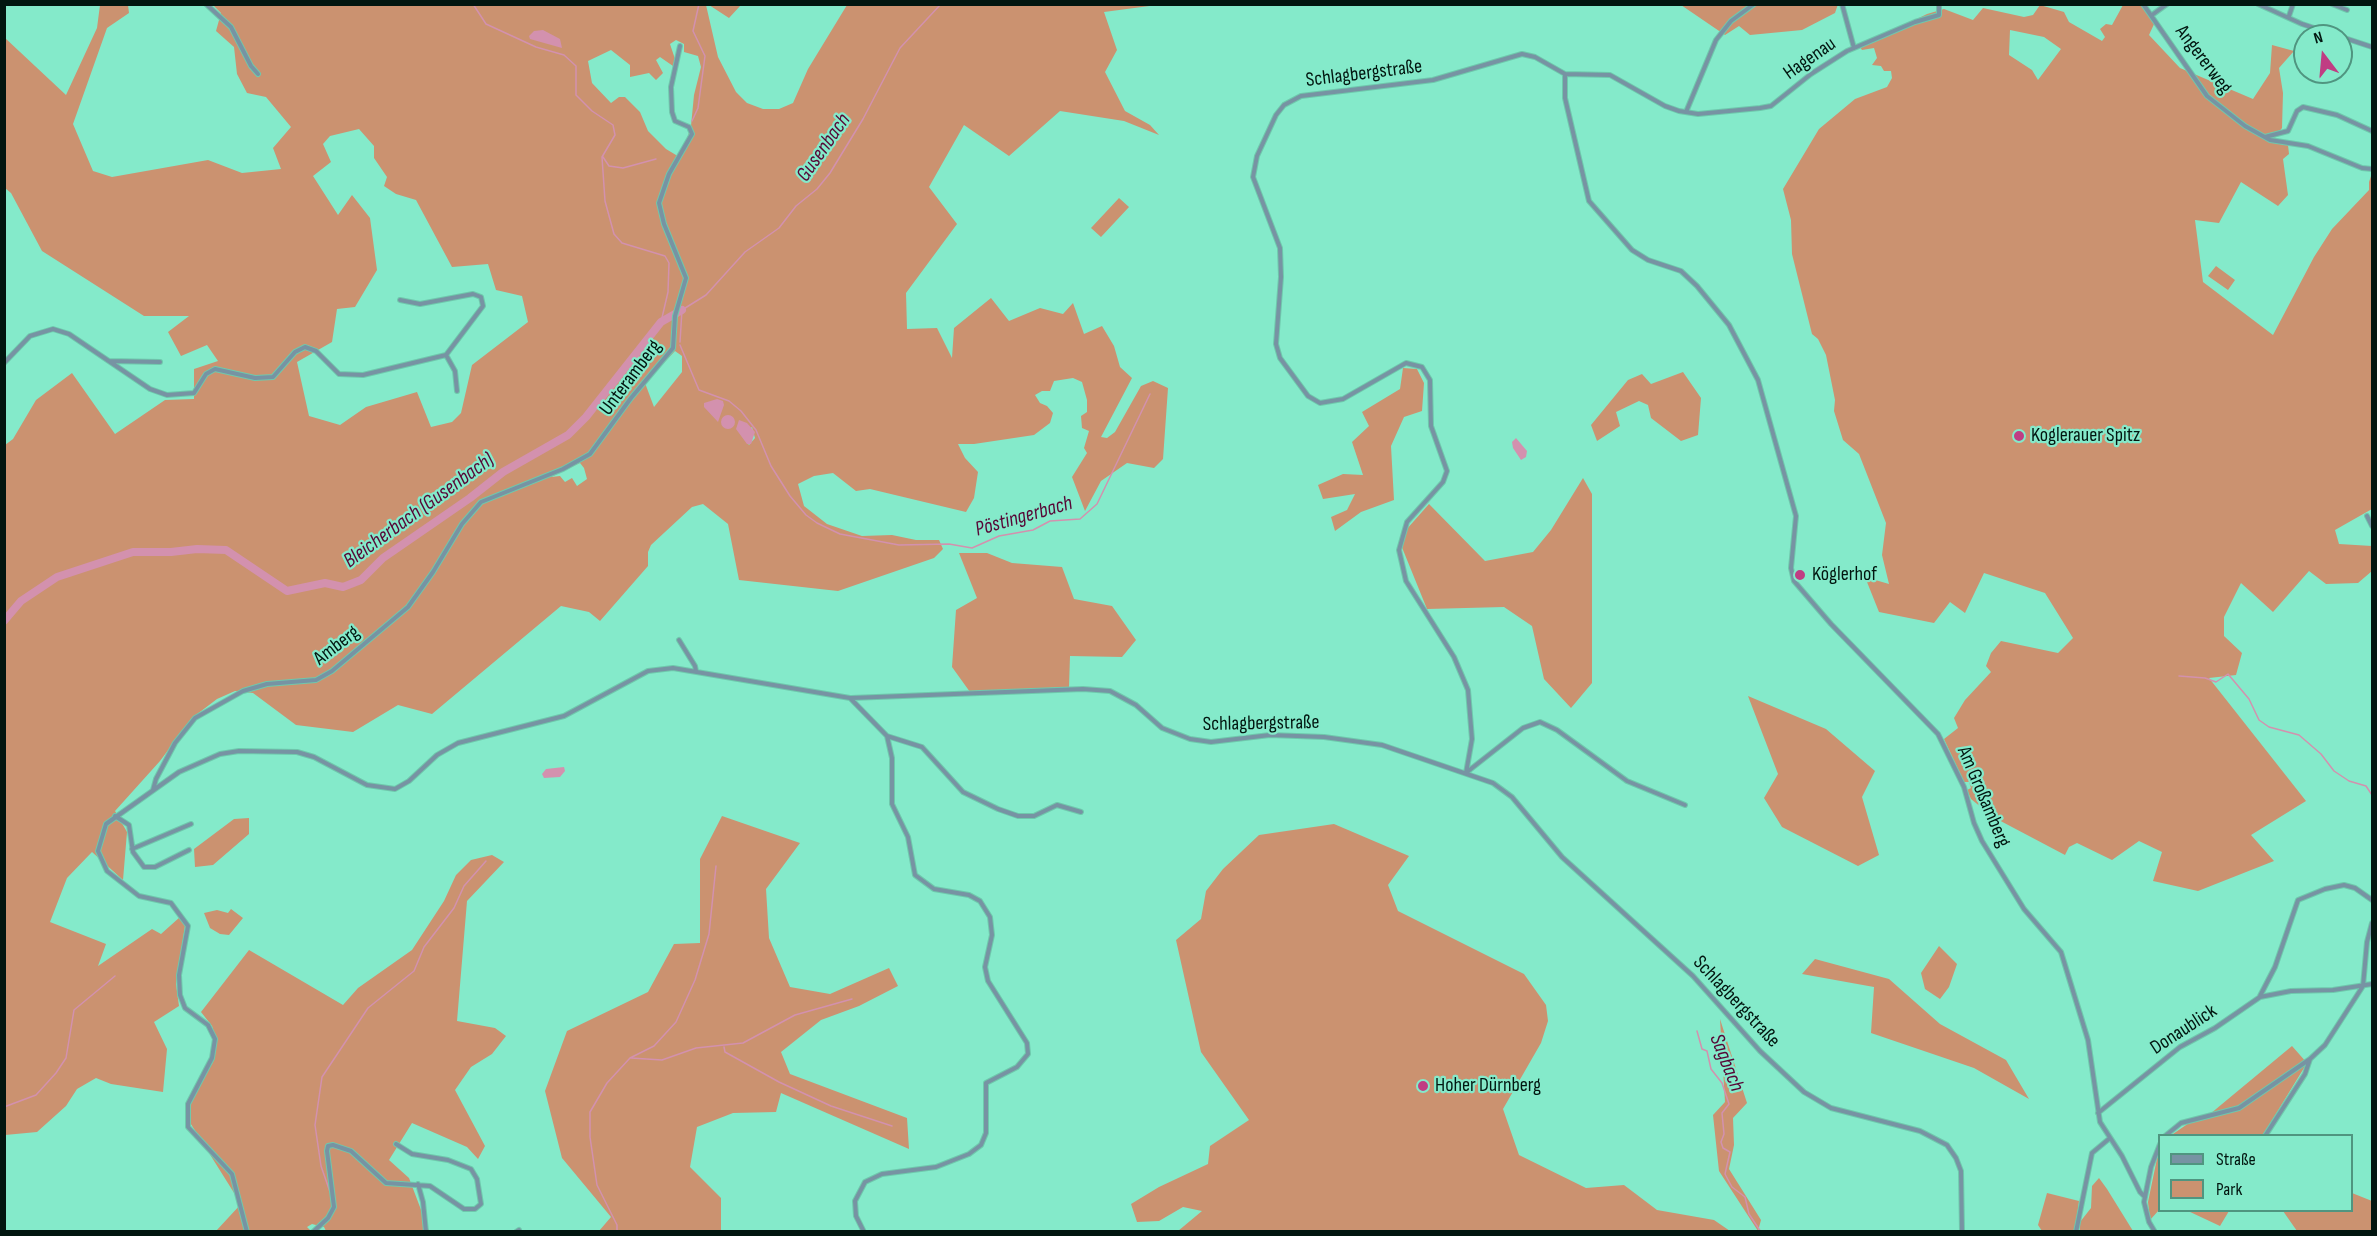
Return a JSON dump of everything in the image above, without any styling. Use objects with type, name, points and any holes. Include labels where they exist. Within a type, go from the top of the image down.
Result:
[{"type":"street","points":[[206,4],[231,27],[250,66],[258,74]]},
{"type":"street","points":[[1686,112],[1716,40],[1731,21],[1754,4]]},
{"type":"street","points":[[1842,4],[1854,48]]},
{"type":"street","name":"Hagenau","points":[[1686,112],[1711,114],[1771,106],[1811,74],[1854,48],[1915,22],[1939,15],[1939,4]]},
{"type":"street","name":"Angererweg","points":[[2143,4],[2207,96],[2245,126],[2264,137],[2308,146],[2362,168],[2373,169]]},
{"type":"street","name":"Angererweg","points":[[2152,15],[2167,4]]},
{"type":"street","points":[[2258,4],[2289,16],[2302,24],[2373,47]]},
{"type":"street","points":[[2289,16],[2293,4]]},
{"type":"street","points":[[2332,4],[2348,10]]},
{"type":"street","name":"Unteramberg","points":[[462,524],[485,499],[563,469],[590,454],[631,398],[675,346],[676,314],[685,276],[664,224],[659,203],[669,174],[692,134],[688,127],[675,121],[672,112],[671,87],[680,46]]},
{"type":"street","name":"Schlagbergstraße","points":[[1466,772],[1472,739],[1468,690],[1454,657],[1406,581],[1399,550],[1407,522],[1443,482],[1447,471],[1431,426],[1429,376],[1419,365],[1406,363],[1338,400],[1320,403],[1308,396],[1276,351],[1281,277],[1280,248],[1257,191],[1253,172],[1257,156],[1276,115],[1284,105],[1301,96],[1433,80],[1516,55],[1535,57],[1565,74],[1611,75],[1665,106],[1686,112]]},
{"type":"street","name":"Am Großamberg","points":[[1565,74],[1563,86],[1565,98],[1589,201],[1632,250],[1648,260],[1681,271],[1697,286],[1729,326],[1758,380],[1795,511],[1792,561],[1794,581],[1804,595],[1938,734],[1960,780],[1982,841],[2024,909],[2061,952],[2088,1040],[2098,1113],[2140,1192],[2145,1197]]},
{"type":"street","points":[[2264,137],[2288,131],[2297,111],[2303,107],[2337,115],[2373,132]]},
{"type":"street","points":[[4,363],[30,336],[53,329],[69,334],[156,393],[180,396],[194,393],[206,374],[215,369],[255,378],[273,377],[295,352],[305,347],[316,351],[335,372],[349,376],[370,374],[401,364],[446,356],[483,306],[483,299],[476,294],[420,304],[400,300]]},
{"type":"street","points":[[446,356],[455,371],[457,391]]},
{"type":"street","points":[[108,361],[160,362]]},
{"type":"street","points":[[2367,516],[2373,526]]},
{"type":"street","name":"Amberg","points":[[153,790],[156,779],[176,742],[200,714],[232,695],[253,687],[321,678],[399,615],[413,602],[462,524]]},
{"type":"street","points":[[679,640],[696,671]]},
{"type":"street","name":"Schlagbergstraße","points":[[115,816],[185,769],[220,754],[269,750],[297,752],[314,757],[367,785],[394,789],[409,782],[437,755],[458,743],[564,716],[648,671],[673,668],[850,698],[1083,689],[1110,691],[1136,705],[1162,728],[1190,740],[1211,742],[1270,735],[1323,737],[1382,745],[1488,780],[1505,791],[1562,857],[1693,976],[1760,1051],[1804,1092],[1831,1108],[1920,1131],[1947,1145],[1956,1158],[1960,1171],[1962,1232]]},
{"type":"street","points":[[850,698],[887,736],[922,747],[963,792],[1018,816],[1034,816],[1057,805],[1081,812]]},
{"type":"street","points":[[1466,772],[1523,728],[1540,722],[1557,730],[1627,781],[1685,805]]},
{"type":"street","points":[[864,1232],[856,1216],[855,1201],[865,1182],[882,1174],[936,1167],[969,1154],[981,1145],[986,1133],[986,1083],[1017,1067],[1028,1054],[1028,1043],[988,981],[986,967],[992,935],[990,916],[980,901],[969,895],[934,889],[915,875],[908,837],[892,804],[892,758],[887,736]]},
{"type":"street","points":[[189,850],[151,868],[139,862],[132,849],[129,825],[115,816],[104,827],[99,855],[105,867],[134,894],[171,903],[182,914],[188,926],[179,975],[180,996],[185,1008],[208,1025],[215,1039],[212,1058],[188,1104],[188,1127],[232,1174],[247,1232]]},
{"type":"street","points":[[132,849],[190,824]]},
{"type":"street","points":[[2260,997],[2275,967],[2298,900],[2340,885],[2355,888],[2373,900]]},
{"type":"street","points":[[2167,1134],[2181,1123],[2239,1108],[2310,1059],[2325,1045],[2363,986],[2367,942],[2373,923]]},
{"type":"street","points":[[2260,997],[2291,991],[2333,990],[2373,984]]},
{"type":"street","name":"Donaublick","points":[[2098,1113],[2180,1047],[2215,1028],[2260,997]]},
{"type":"street","points":[[2266,1134],[2305,1074],[2310,1059]]},
{"type":"street","points":[[2076,1232],[2092,1153],[2110,1138]]},
{"type":"street","points":[[313,1232],[328,1218],[334,1207],[327,1151],[330,1145],[346,1147],[386,1183],[418,1185],[436,1189],[464,1209],[475,1209],[482,1202],[477,1179],[471,1169],[448,1160],[412,1154],[396,1144]]},
{"type":"street","points":[[2155,1232],[2145,1210],[2145,1197],[2154,1156],[2158,1148]]},
{"type":"street","points":[[418,1185],[423,1202],[426,1232]]},
{"type":"green space","points":[[1838,4],[1835,13],[1802,30],[1750,35],[1739,26],[1725,35],[1681,5]]},
{"type":"green space","points":[[100,5],[128,5],[129,13],[107,28],[73,124],[93,171],[112,177],[208,160],[242,173],[281,169],[273,148],[291,127],[266,97],[247,93],[237,74],[234,47],[216,31],[221,13],[213,5],[706,5],[718,57],[736,92],[747,103],[763,109],[779,109],[793,103],[808,69],[847,5],[1157,5],[1104,12],[1117,50],[1105,72],[1125,111],[1150,125],[1159,135],[1124,121],[1060,111],[1009,156],[964,125],[929,187],[957,224],[906,293],[907,329],[937,328],[952,358],[954,328],[991,298],[1009,321],[1040,308],[1063,314],[1073,303],[1084,334],[1102,326],[1114,346],[1120,367],[1132,378],[1101,437],[1107,438],[1115,432],[1141,386],[1153,381],[1168,388],[1163,459],[1154,468],[1127,463],[1101,481],[1085,511],[1072,477],[1087,453],[1084,448],[1089,431],[1082,428],[1081,416],[1087,412],[1087,400],[1082,382],[1073,378],[1054,381],[1050,391],[1042,391],[1035,395],[1040,403],[1047,406],[1053,413],[1050,423],[1034,435],[974,444],[958,444],[965,458],[978,472],[974,498],[966,512],[870,489],[856,491],[833,473],[814,476],[798,484],[804,506],[827,524],[862,536],[892,535],[916,540],[939,540],[943,549],[934,558],[838,591],[739,580],[728,524],[703,504],[692,507],[651,545],[648,552],[648,566],[600,621],[589,612],[561,606],[432,714],[398,705],[353,732],[296,725],[253,693],[235,691],[217,699],[192,718],[160,761],[115,811],[127,832],[123,880],[92,852],[67,878],[50,922],[106,944],[98,966],[152,929],[161,934],[180,917],[185,926],[176,984],[179,1006],[154,1022],[167,1049],[163,1092],[111,1084],[96,1078],[77,1089],[66,1106],[37,1132],[5,1135],[5,445],[13,439],[36,400],[72,373],[115,434],[165,400],[194,399],[194,369],[218,361],[207,345],[181,356],[168,332],[189,316],[144,316],[42,251],[11,193],[5,188],[4,37],[66,95],[97,28]],"holes":[[[676,40],[684,44],[684,52],[698,56],[701,67],[694,95],[691,126],[681,158],[666,149],[648,131],[640,112],[625,97],[619,97],[611,103],[592,83],[588,61],[611,50],[630,65],[630,77],[649,73],[656,80],[663,73],[656,60],[660,57],[673,66],[675,59],[670,44]],[[359,129],[374,146],[374,158],[387,177],[384,186],[396,194],[416,200],[452,267],[488,264],[496,290],[522,296],[528,322],[472,365],[461,413],[452,422],[431,427],[417,392],[366,407],[340,425],[309,416],[297,362],[332,342],[337,309],[355,307],[377,270],[370,218],[352,195],[338,215],[313,176],[331,162],[323,144],[330,136]],[[675,351],[682,356],[682,372],[654,407],[645,383]],[[752,427],[755,438],[749,445],[742,435]],[[580,463],[587,479],[577,486],[572,478],[565,482],[560,476],[551,477]]]},
{"type":"green space","points":[[709,5],[741,5],[729,18]]},
{"type":"green space","points":[[2040,5],[2064,12],[2069,22],[2102,41],[2105,37],[2100,29],[2106,24],[2112,25],[2123,5],[2145,5],[2155,22],[2149,35],[2180,68],[2253,99],[2270,73],[2272,45],[2293,51],[2279,68],[2283,93],[2282,128],[2279,132],[2270,133],[2268,142],[2288,145],[2289,154],[2283,159],[2288,195],[2278,206],[2241,182],[2219,223],[2195,220],[2203,282],[2273,335],[2314,257],[2332,229],[2369,190],[2372,173],[2372,509],[2335,530],[2339,544],[2372,546],[2372,571],[2358,583],[2326,584],[2309,571],[2273,612],[2241,583],[2224,617],[2224,636],[2242,653],[2236,675],[2209,678],[2306,801],[2251,835],[2274,861],[2198,891],[2153,881],[2162,852],[2139,841],[2112,860],[2077,843],[2069,847],[2065,855],[1993,817],[1971,799],[1967,790],[1971,788],[1969,782],[1964,782],[1944,739],[1958,728],[1954,718],[1965,700],[1991,672],[1986,666],[1991,653],[2001,641],[2058,653],[2073,638],[2045,593],[1984,573],[1965,613],[1950,602],[1934,623],[1879,612],[1865,577],[1889,584],[1882,555],[1886,523],[1859,454],[1843,440],[1834,411],[1835,400],[1826,355],[1818,339],[1812,334],[1792,254],[1791,220],[1783,189],[1819,129],[1855,99],[1887,87],[1892,78],[1891,71],[1884,71],[1881,66],[1872,65],[1877,58],[1874,48],[1862,50],[1860,47],[1927,14],[1944,9],[1973,20],[1983,8],[2024,17],[2033,15]],"holes":[[[2010,30],[2044,37],[2061,49],[2038,80],[2032,70],[2009,55]]]},
{"type":"green space","points":[[1119,198],[1129,207],[1101,237],[1091,228]]},
{"type":"green space","points":[[2216,266],[2235,280],[2228,290],[2208,276]]},
{"type":"green space","points":[[1403,368],[1417,369],[1424,383],[1422,411],[1404,417],[1391,446],[1394,500],[1361,512],[1335,531],[1331,517],[1347,510],[1355,494],[1323,499],[1318,485],[1343,474],[1363,475],[1352,442],[1369,426],[1362,412],[1400,389]]},
{"type":"green space","points":[[1683,372],[1701,398],[1698,435],[1681,441],[1651,418],[1648,405],[1639,401],[1616,412],[1620,426],[1597,441],[1591,425],[1628,380],[1642,374],[1651,384]]},
{"type":"green space","points":[[1583,478],[1592,494],[1592,683],[1571,708],[1544,679],[1532,626],[1504,607],[1427,609],[1401,545],[1406,530],[1429,504],[1485,561],[1533,552],[1551,530]]},
{"type":"green space","points":[[959,553],[987,553],[1012,563],[1062,567],[1074,599],[1112,606],[1136,640],[1122,657],[1070,656],[1069,687],[970,692],[952,667],[956,610],[977,598]]},
{"type":"green space","points":[[1748,696],[1826,729],[1875,771],[1862,797],[1879,855],[1858,866],[1782,827],[1764,798],[1778,774]]},
{"type":"green space","points":[[722,816],[800,843],[766,889],[769,938],[790,987],[830,994],[889,968],[898,986],[859,1006],[821,1020],[781,1052],[790,1074],[907,1118],[909,1149],[781,1093],[776,1112],[733,1113],[697,1127],[690,1167],[721,1198],[721,1231],[599,1231],[611,1217],[562,1158],[545,1091],[567,1031],[648,992],[674,944],[700,943],[700,859]]},
{"type":"green space","points":[[249,818],[249,834],[213,865],[195,867],[194,849],[234,819]]},
{"type":"green space","points":[[1334,824],[1409,856],[1388,885],[1398,911],[1524,974],[1546,1005],[1548,1021],[1541,1043],[1503,1109],[1519,1155],[1586,1188],[1624,1185],[1657,1210],[1714,1220],[1730,1231],[1178,1231],[1202,1211],[1183,1207],[1159,1221],[1137,1222],[1131,1204],[1159,1187],[1208,1164],[1210,1146],[1249,1120],[1201,1052],[1176,940],[1201,919],[1206,891],[1223,869],[1259,835]]},
{"type":"green space","points":[[492,855],[504,862],[467,901],[457,1021],[495,1028],[506,1036],[492,1054],[471,1067],[455,1090],[485,1146],[478,1159],[467,1147],[412,1123],[389,1160],[409,1178],[429,1231],[326,1231],[324,1227],[312,1224],[307,1227],[311,1231],[216,1231],[241,1204],[189,1121],[189,1102],[213,1062],[217,1042],[212,1026],[201,1012],[249,950],[343,1005],[358,988],[412,950],[444,901],[456,875],[471,860]]},
{"type":"green space","points":[[231,909],[243,918],[229,935],[220,934],[210,928],[204,913],[217,910],[228,913]]},
{"type":"green space","points":[[1939,946],[1957,964],[1949,987],[1940,999],[1925,989],[1921,973]]},
{"type":"green space","points":[[1815,959],[1889,979],[1940,1024],[2006,1060],[2029,1099],[1974,1068],[1871,1033],[1874,987],[1802,974]]},
{"type":"green space","points":[[1720,1019],[1747,1103],[1733,1118],[1734,1145],[1729,1169],[1761,1220],[1758,1231],[1719,1171],[1713,1115],[1725,1102]]},
{"type":"green space","points":[[2292,1046],[2307,1063],[2264,1134],[2173,1134],[2189,1123],[2204,1119]]},
{"type":"green space","points":[[2158,1154],[2158,1211],[2150,1220],[2148,1202]]},
{"type":"green space","points":[[2099,1178],[2133,1231],[2080,1231],[2080,1222],[2091,1208],[2092,1186]]},
{"type":"green space","points":[[2047,1193],[2079,1201],[2075,1231],[2042,1231],[2038,1225]]},
{"type":"green space","points":[[2353,1193],[2372,1201],[2372,1231],[2297,1231],[2284,1212],[2353,1212]]},
{"type":"green space","points":[[2190,1212],[2228,1212],[2220,1226]]},
{"type":"shaded area","points":[[543,30],[560,39],[562,48],[530,39],[529,36],[534,31]]},
{"type":"shaded area","points":[[717,399],[723,401],[724,405],[718,422],[704,407],[704,403]]},
{"type":"shaded area","points":[[728,415],[733,417],[735,422],[733,427],[728,429],[723,427],[721,422],[723,417]]},
{"type":"shaded area","points":[[739,420],[747,423],[755,432],[751,444],[747,444],[736,429]]},
{"type":"shaded area","points":[[1516,438],[1527,451],[1526,457],[1521,460],[1513,448],[1512,442]]},
{"type":"shaded area","points":[[564,767],[565,771],[560,777],[544,778],[542,774],[546,769]]},
{"type":"waterway","points":[[473,4],[486,24],[536,47],[564,55],[576,66],[576,95],[592,111],[613,125],[615,135],[602,157],[605,201],[614,234],[622,243],[665,256],[669,263],[668,292],[661,322]]},
{"type":"waterway","points":[[692,121],[698,108],[705,56],[693,31],[699,4]]},
{"type":"waterway","name":"Gusenbach","points":[[680,342],[682,310],[706,295],[745,252],[779,228],[796,206],[817,189],[830,173],[863,119],[900,48],[941,4]]},
{"type":"waterway","points":[[603,157],[609,166],[623,168],[656,159]]},
{"type":"waterway","name":"Bleicherbach (Gusenbach)","points":[[4,621],[21,601],[57,577],[133,552],[226,550],[287,591],[325,583],[343,587],[361,580],[383,558],[470,498],[503,472],[568,435],[586,417],[661,322],[682,310]]},
{"type":"waterway","name":"Pöstingerbach","points":[[680,345],[699,390],[729,401],[741,411],[756,430],[771,466],[790,496],[806,515],[840,534],[899,545],[949,544],[972,548],[999,536],[1033,530],[1050,521],[1080,519],[1097,504],[1150,394]]},
{"type":"waterway","points":[[2179,676],[2205,678],[2216,682],[2228,674],[2249,699],[2259,720],[2269,727],[2299,735],[2321,754],[2334,771],[2349,781],[2366,786],[2372,795]]},
{"type":"waterway","points":[[330,1192],[321,1166],[315,1125],[322,1077],[368,1008],[414,971],[424,947],[454,908],[464,886],[486,861]]},
{"type":"waterway","points":[[617,1232],[617,1225],[597,1185],[590,1137],[590,1112],[607,1083],[630,1058],[654,1046],[676,1022],[695,980],[709,934],[716,866]]},
{"type":"waterway","points":[[4,1107],[36,1095],[56,1073],[66,1058],[74,1010],[115,976]]},
{"type":"waterway","points":[[631,1058],[662,1060],[696,1048],[743,1043],[795,1015],[852,999]]},
{"type":"waterway","name":"Sagbach","points":[[1697,1031],[1702,1049],[1707,1051],[1711,1069],[1722,1083],[1729,1104],[1722,1113],[1724,1134],[1721,1142],[1723,1148],[1730,1152],[1725,1174],[1732,1187],[1745,1197],[1749,1214],[1761,1232]]},
{"type":"waterway","points":[[724,1047],[725,1052],[779,1082],[831,1106],[892,1126]]},
{"type":"place","name":"Koglerauer Spitz","points":[[2019,436]]},
{"type":"place","name":"Köglerhof","points":[[1800,575]]},
{"type":"place","name":"Hoher Dürnberg","points":[[1423,1086]]}]
